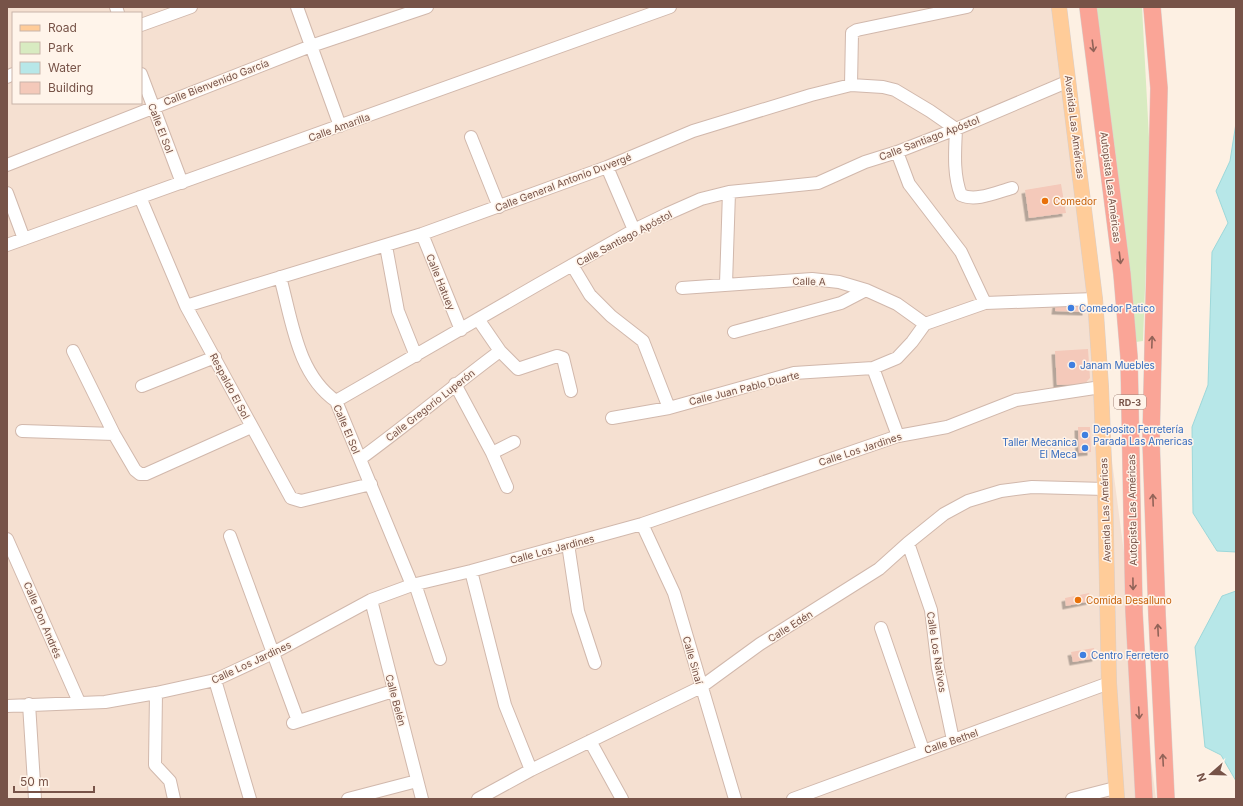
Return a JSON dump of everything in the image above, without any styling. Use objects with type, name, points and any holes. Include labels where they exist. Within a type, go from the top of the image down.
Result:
[{"type":"highway","name":"Autopista Las Américas","points":[[1088,7],[1122,274],[1129,357],[1134,612],[1144,799]]},
{"type":"highway","name":"Autopista Las Américas","points":[[1152,7],[1159,88],[1151,440],[1157,615],[1166,799]]},
{"type":"main road","name":"Avenida Las Américas","points":[[1059,7],[1096,299],[1105,489],[1109,683],[1116,794]]},
{"type":"street","points":[[142,25],[191,7]]},
{"type":"street","points":[[297,7],[340,126]]},
{"type":"street","name":"Calle Bienvenido García","points":[[7,165],[311,46],[427,7]]},
{"type":"street","name":"Calle Amarilla","points":[[7,245],[340,126],[651,10],[670,7]]},
{"type":"street","points":[[851,85],[852,33],[857,30],[922,12],[967,7]]},
{"type":"street","name":"Calle El Sol","points":[[142,77],[152,107],[182,183]]},
{"type":"street","name":"Calle Santiago Apóstol","points":[[336,401],[634,230],[701,199],[729,192],[818,183],[865,162],[897,152],[956,129],[1069,81]]},
{"type":"street","name":"Calle General Antonio Duvergé","points":[[186,306],[422,234],[607,167],[693,130],[811,94],[851,85],[884,87],[895,90],[956,129]]},
{"type":"street","points":[[956,129],[957,186],[961,195],[967,198],[976,198],[1012,188]]},
{"type":"street","points":[[470,137],[499,206]]},
{"type":"street","points":[[897,152],[909,184],[961,252],[985,303]]},
{"type":"street","points":[[607,167],[634,230]]},
{"type":"street","points":[[726,284],[729,192]]},
{"type":"street","points":[[7,193],[24,239]]},
{"type":"street","name":"Respaldo El Sol","points":[[140,197],[186,306],[291,498],[301,501],[371,484]]},
{"type":"street","name":"Calle Hatuey","points":[[422,234],[461,330]]},
{"type":"street","points":[[386,246],[398,312],[416,356]]},
{"type":"street","points":[[572,265],[590,295],[611,316],[643,341],[669,408]]},
{"type":"street","name":"Calle El Sol","points":[[280,277],[301,354],[317,385],[336,401],[414,585],[440,659]]},
{"type":"street","name":"Calle A","points":[[682,288],[812,279],[839,282],[866,290],[897,304],[925,324]]},
{"type":"street","points":[[734,332],[841,303],[866,290]]},
{"type":"street","points":[[925,324],[985,303],[1096,299]]},
{"type":"street","points":[[478,319],[500,351],[518,369],[560,356],[563,358],[570,391]]},
{"type":"street","name":"Calle Juan Pablo Duarte","points":[[612,418],[669,408],[794,373],[873,368],[897,358],[912,342],[925,324]]},
{"type":"street","points":[[73,351],[114,434],[135,470],[140,474],[146,474],[251,427]]},
{"type":"street","name":"Calle Gregorio Luperón","points":[[360,459],[413,420],[455,384],[500,351]]},
{"type":"street","points":[[142,386],[215,357]]},
{"type":"street","points":[[873,368],[898,436]]},
{"type":"street","points":[[455,384],[492,453],[507,487]]},
{"type":"street","name":"Calle Los Jardines","points":[[7,706],[105,702],[156,694],[215,680],[273,653],[371,600],[414,585],[471,571],[642,524],[898,436],[947,427],[1016,400],[1101,387]]},
{"type":"street","points":[[22,431],[114,434]]},
{"type":"street","points":[[492,453],[514,442]]},
{"type":"street","name":"Calle Edén","points":[[478,799],[531,770],[701,687],[760,644],[879,569],[944,514],[968,501],[1001,491],[1032,487],[1105,489]]},
{"type":"street","name":"Calle Sinaí","points":[[642,524],[674,593],[735,799]]},
{"type":"street","points":[[230,536],[273,653],[295,722],[393,691]]},
{"type":"street","name":"Calle Don Andrés","points":[[7,539],[79,702]]},
{"type":"street","name":"Calle Los Nativos","points":[[908,543],[931,610],[938,668],[953,740]]},
{"type":"street","points":[[568,544],[578,611],[595,663]]},
{"type":"street","points":[[471,571],[505,705],[531,770]]},
{"type":"street","name":"Calle Belén","points":[[371,600],[393,691],[422,799]]},
{"type":"street","points":[[881,628],[923,750]]},
{"type":"street","points":[[215,680],[250,799]]},
{"type":"street","name":"Calle Bethel","points":[[793,799],[923,750],[1109,683]]},
{"type":"street","points":[[156,694],[154,760],[155,765],[170,780],[174,799]]},
{"type":"street","points":[[29,704],[35,799]]},
{"type":"street","points":[[590,741],[622,799]]},
{"type":"street","points":[[348,799],[417,781]]},
{"type":"street","points":[[1072,799],[1116,794]]},
{"type":"shaded area","points":[[7,7],[1053,7],[1156,799],[7,799]]},
{"type":"green space","points":[[1096,7],[1142,7],[1150,157],[1143,341],[1136,342],[1116,158]]},
{"type":"water","points":[[1236,123],[1236,552],[1217,551],[1193,513],[1192,427],[1208,385],[1212,252],[1228,223],[1216,191],[1230,161]]},
{"type":"water","points":[[1236,591],[1236,781],[1221,755],[1205,747],[1195,647],[1222,596]]},
{"type":"building","name":"Comedor","points":[[1061,184],[1066,213],[1029,218],[1025,190]]},
{"type":"building","name":"Comedor Patico","points":[[1056,304],[1086,305],[1086,312],[1055,311]]},
{"type":"building","name":"Janam Muebles","points":[[1088,349],[1090,378],[1084,384],[1057,385],[1055,351]]},
{"type":"building","name":"Deposito Ferretería Parada Las Americas","points":[[1078,427],[1090,427],[1091,452],[1079,453]]},
{"type":"building","name":"Comida Desalluno","points":[[1089,593],[1091,601],[1066,606],[1065,598]]},
{"type":"building","name":"Centro Ferretero","points":[[1094,648],[1096,658],[1073,662],[1071,652]]},
{"type":"place","name":"Comedor","points":[[1045,201]]},
{"type":"place","name":"Comedor Patico","points":[[1071,308]]},
{"type":"place","name":"Janam Muebles","points":[[1072,365]]},
{"type":"place","name":"Deposito Ferretería Parada Las Americas","points":[[1085,435]]},
{"type":"place","name":"Taller Mecanica El Meca","points":[[1085,448]]},
{"type":"place","name":"Comida Desalluno","points":[[1078,600]]},
{"type":"place","name":"Centro Ferretero","points":[[1083,655]]}]
